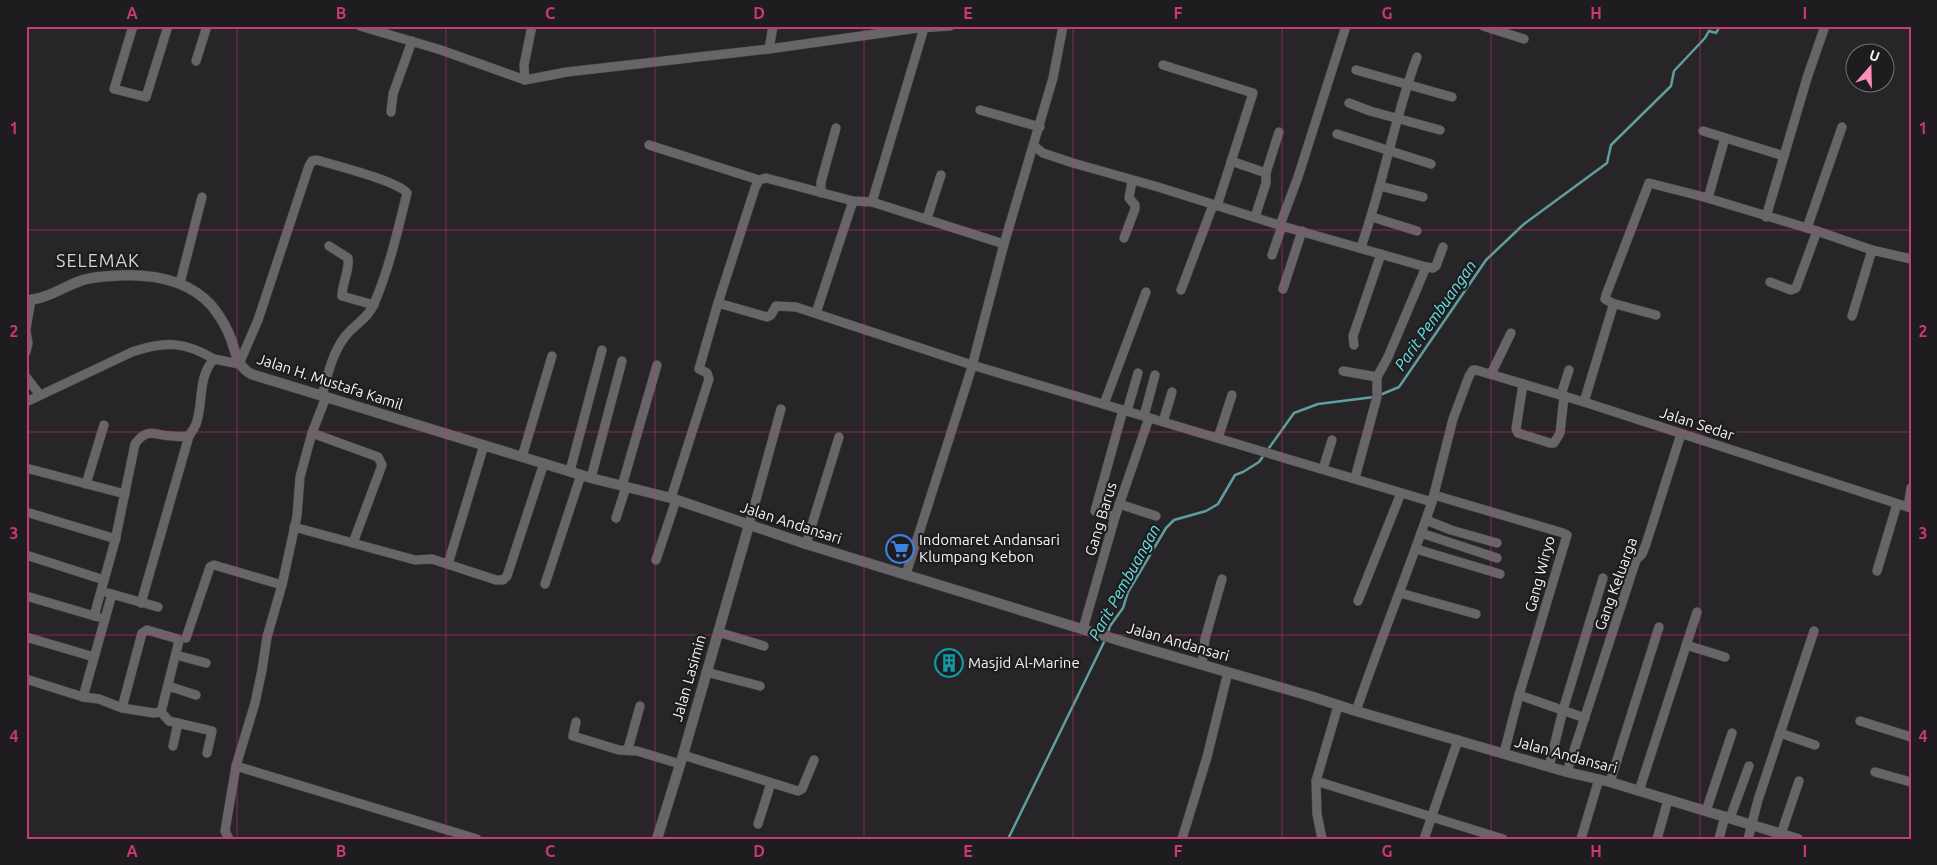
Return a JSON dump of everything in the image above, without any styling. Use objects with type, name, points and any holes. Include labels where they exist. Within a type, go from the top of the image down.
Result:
[{"type":"street","points":[[133,26],[114,89],[146,97],[168,26]]},
{"type":"street","points":[[196,61],[207,26]]},
{"type":"street","points":[[360,26],[397,36],[525,80],[567,72],[769,49],[920,28],[950,26]]},
{"type":"street","points":[[397,36],[400,26]]},
{"type":"street","points":[[525,80],[524,65],[532,26]]},
{"type":"street","points":[[769,49],[774,26]]},
{"type":"street","points":[[906,574],[972,365],[1004,244],[1054,78],[1063,26]]},
{"type":"street","points":[[1272,255],[1346,26]]},
{"type":"street","points":[[1483,26],[1524,39]]},
{"type":"street","points":[[1766,216],[1825,26]]},
{"type":"street","points":[[872,202],[920,28]]},
{"type":"street","points":[[391,112],[396,81],[412,41]]},
{"type":"street","points":[[1361,248],[1372,217],[1416,57]]},
{"type":"street","points":[[1163,65],[1253,93],[1215,205],[1181,290]]},
{"type":"street","points":[[1356,70],[1452,97]]},
{"type":"street","points":[[1349,104],[1440,130]]},
{"type":"street","points":[[980,110],[1040,127]]},
{"type":"street","points":[[1807,228],[1842,127]]},
{"type":"street","points":[[821,193],[821,182],[836,128]]},
{"type":"street","points":[[1703,131],[1784,156]]},
{"type":"street","points":[[1255,217],[1279,132]]},
{"type":"street","points":[[1336,134],[1430,164]]},
{"type":"street","points":[[1708,198],[1725,138]]},
{"type":"street","points":[[649,145],[759,180],[766,178],[853,201],[872,202],[1004,244]]},
{"type":"street","points":[[1034,146],[1043,153],[1132,181],[1158,187],[1426,267],[1433,268],[1436,266],[1443,247]]},
{"type":"street","points":[[26,402],[144,348],[181,344],[198,349],[214,359],[239,364],[258,320],[312,161],[316,160],[364,174],[400,187],[407,193],[390,258],[374,305],[367,317],[343,339],[331,365],[324,396],[312,433],[300,477],[297,516],[282,585],[267,636],[255,702],[236,766],[225,831],[228,839]]},
{"type":"street","points":[[1231,161],[1266,173]]},
{"type":"street","points":[[927,218],[942,176]]},
{"type":"street","points":[[656,560],[709,379],[707,373],[699,369],[718,303],[759,180]]},
{"type":"street","points":[[1124,238],[1135,209],[1135,205],[1129,198],[1132,181]]},
{"type":"street","points":[[1656,316],[1612,303],[1605,299],[1649,183],[1708,198],[1872,250],[1911,259]]},
{"type":"street","points":[[1380,186],[1424,197]]},
{"type":"street","points":[[180,284],[202,197]]},
{"type":"street","points":[[816,313],[853,201]]},
{"type":"street","points":[[1372,217],[1417,231]]},
{"type":"street","points":[[1282,289],[1302,231]]},
{"type":"street","points":[[1770,282],[1791,290],[1796,288],[1817,231]]},
{"type":"street","points":[[329,246],[348,258],[349,263],[342,288],[342,296],[374,305]]},
{"type":"street","points":[[1852,316],[1872,250]]},
{"type":"street","points":[[1354,345],[1353,336],[1381,254]]},
{"type":"street","points":[[1355,478],[1377,397],[1377,382],[1426,267]]},
{"type":"street","name":"Jalan H. Mustafa Kamil","points":[[28,300],[78,281],[124,274],[153,276],[180,284],[203,298],[212,307],[231,338],[239,364],[251,374],[522,457]]},
{"type":"street","points":[[1104,404],[1146,292]]},
{"type":"street","points":[[26,352],[28,343],[26,330],[28,300]]},
{"type":"street","points":[[718,303],[767,317],[771,315],[776,306],[796,307],[972,365],[1125,411],[1401,493],[1433,498],[1400,594],[1378,645],[1356,711]]},
{"type":"street","points":[[1584,402],[1613,306],[1612,303]]},
{"type":"street","points":[[1491,374],[1511,333]]},
{"type":"street","points":[[570,471],[602,350]]},
{"type":"street","points":[[522,457],[552,356]]},
{"type":"street","points":[[141,603],[189,436],[197,421],[200,395],[209,364],[214,359]]},
{"type":"street","points":[[546,584],[586,476],[622,361]]},
{"type":"street","points":[[616,518],[657,365]]},
{"type":"street","name":"Jalan Sedar","points":[[1433,498],[1453,419],[1473,370],[1584,402],[1909,508]]},
{"type":"street","points":[[1523,384],[1516,430],[1518,433],[1550,444],[1554,443],[1560,433],[1562,396],[1569,370]]},
{"type":"street","points":[[1343,371],[1377,382]]},
{"type":"street","points":[[1115,517],[1095,511],[1138,373]]},
{"type":"street","name":"Gang Barus","points":[[1083,630],[1115,517],[1147,417],[1155,375]]},
{"type":"street","points":[[26,377],[40,395]]},
{"type":"street","points":[[1163,422],[1172,392]]},
{"type":"street","points":[[1218,438],[1232,394]]},
{"type":"street","points":[[749,525],[781,408]]},
{"type":"street","points":[[86,484],[104,425]]},
{"type":"street","points":[[94,616],[116,539],[133,451],[140,436],[148,433],[157,433],[171,436],[189,436]]},
{"type":"street","points":[[312,433],[378,456],[381,461],[382,465],[352,543]]},
{"type":"street","name":"Gang Keluarga","points":[[1567,772],[1636,560],[1642,554],[1646,544],[1681,434]]},
{"type":"street","points":[[806,544],[839,437]]},
{"type":"street","points":[[1323,469],[1332,440]]},
{"type":"street","points":[[448,564],[484,446]]},
{"type":"street","name":"Jalan Andansari","points":[[522,457],[624,487],[673,499],[806,544],[1083,630],[1338,706],[1549,767],[1605,781],[1798,839]]},
{"type":"street","points":[[294,527],[418,560],[432,559],[496,580],[503,580],[507,576],[544,463]]},
{"type":"street","points":[[26,468],[125,494]]},
{"type":"street","points":[[1909,508],[1911,488]]},
{"type":"street","points":[[1358,601],[1401,493]]},
{"type":"street","name":"Gang Wiryo","points":[[1433,498],[1567,535],[1519,695],[1504,753]]},
{"type":"street","points":[[1119,504],[1156,516]]},
{"type":"street","points":[[1877,571],[1897,504]]},
{"type":"street","points":[[26,512],[116,539]]},
{"type":"street","points":[[1426,520],[1452,530],[1497,543]]},
{"type":"street","name":"Jalan Lasimin","points":[[657,839],[749,525]]},
{"type":"street","points":[[1421,533],[1498,558]]},
{"type":"street","points":[[1416,549],[1500,574]]},
{"type":"street","points":[[26,555],[104,580]]},
{"type":"street","points":[[186,638],[210,567],[214,565],[282,585]]},
{"type":"street","points":[[1549,767],[1563,710],[1603,578]]},
{"type":"street","points":[[1202,665],[1205,639],[1222,579]]},
{"type":"street","points":[[101,590],[158,607]]},
{"type":"street","points":[[83,697],[112,594]]},
{"type":"street","points":[[1400,594],[1476,614]]},
{"type":"street","points":[[26,596],[105,619]]},
{"type":"street","points":[[1639,791],[1697,612]]},
{"type":"street","points":[[1581,839],[1605,781],[1659,627]]},
{"type":"street","points":[[122,708],[144,631],[147,630],[178,639],[179,641],[161,712]]},
{"type":"street","points":[[1748,839],[1758,800],[1814,631]]},
{"type":"street","points":[[718,632],[764,646]]},
{"type":"street","points":[[26,637],[94,657]]},
{"type":"street","points":[[1686,645],[1726,656]]},
{"type":"street","points":[[176,655],[206,663]]},
{"type":"street","points":[[706,672],[760,686]]},
{"type":"street","points":[[1182,839],[1207,757],[1228,672]]},
{"type":"street","points":[[26,679],[83,697],[99,699],[122,708],[154,713],[161,712]]},
{"type":"street","points":[[168,686],[196,695]]},
{"type":"street","points":[[1519,695],[1585,718]]},
{"type":"street","points":[[628,749],[640,706]]},
{"type":"street","points":[[1322,839],[1317,814],[1316,781],[1338,706]]},
{"type":"street","points":[[161,712],[169,721],[212,731],[207,753]]},
{"type":"street","points":[[1860,721],[1911,738]]},
{"type":"street","points":[[576,722],[573,736],[619,750],[628,749],[681,759],[793,790],[802,789],[814,760]]},
{"type":"street","points":[[173,746],[178,723]]},
{"type":"street","points":[[1706,811],[1732,733]]},
{"type":"street","points":[[1780,733],[1815,745]]},
{"type":"street","points":[[1424,839],[1458,740]]},
{"type":"street","points":[[236,766],[477,839]]},
{"type":"street","points":[[1719,839],[1749,766]]},
{"type":"street","points":[[1875,772],[1911,782]]},
{"type":"street","points":[[1781,834],[1799,780]]},
{"type":"street","points":[[1316,781],[1503,839]]},
{"type":"street","points":[[758,824],[771,783]]},
{"type":"street","points":[[1656,839],[1668,800]]},
{"type":"waterway","name":"Parit Pembuangan","points":[[1380,395],[1399,387],[1486,260],[1524,224],[1607,163],[1611,145],[1671,86],[1674,71],[1705,38],[1709,31],[1716,33],[1720,26]]},
{"type":"waterway","name":"Parit Pembuangan","points":[[1107,635],[1110,626],[1123,608],[1128,592],[1166,528],[1174,520],[1206,511],[1218,504],[1235,475],[1259,462],[1294,413],[1318,404],[1374,397]]},
{"type":"waterway","name":"Parit Pembuangan","points":[[1008,839],[1105,640]]},
{"type":"place","name":"Indomaret Andansari Klumpang Kebon","points":[[900,549]]},
{"type":"place","name":"Masjid Al-Marine","points":[[949,663]]},
{"type":"district","name":"SELEMAK","points":[[98,261]]}]
